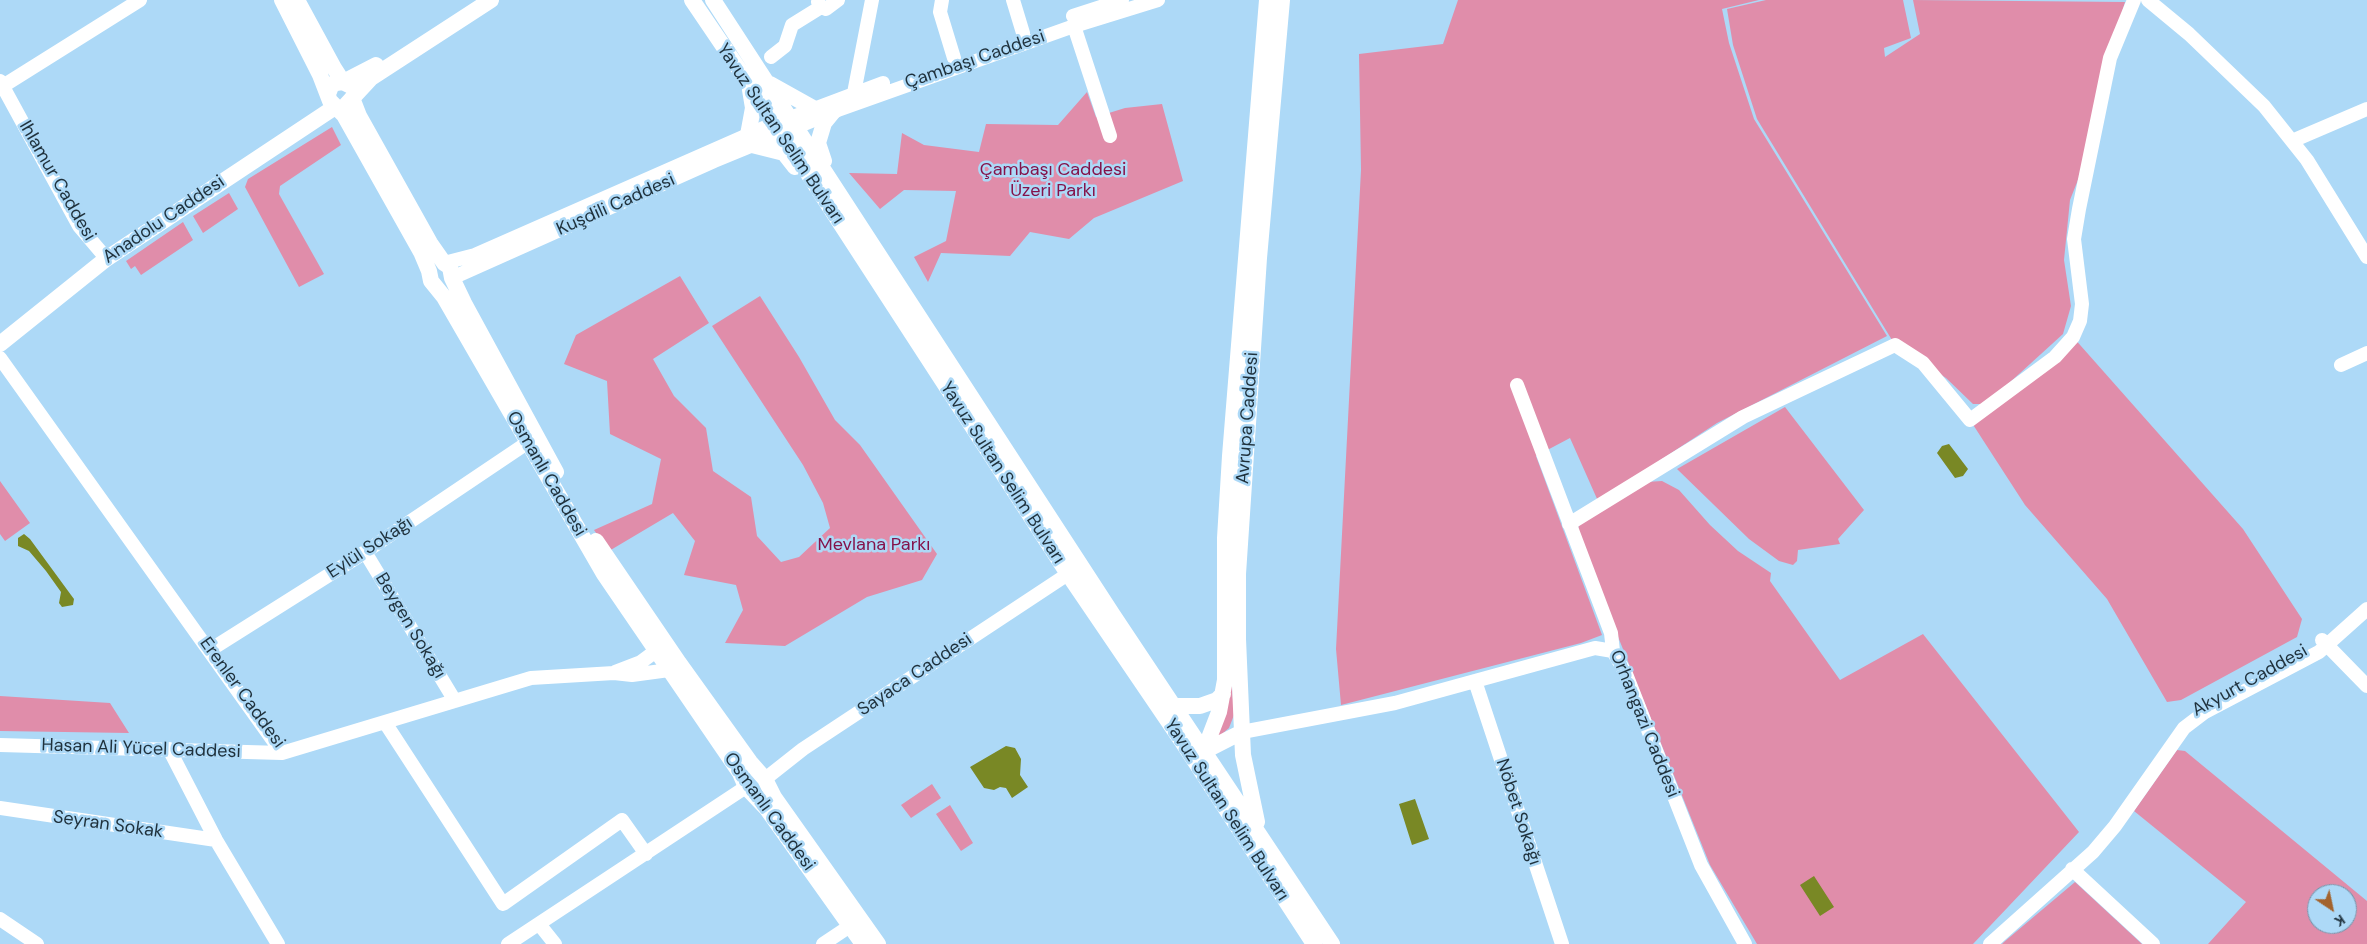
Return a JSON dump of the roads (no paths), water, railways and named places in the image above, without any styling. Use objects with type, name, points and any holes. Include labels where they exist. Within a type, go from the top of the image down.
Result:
[{"type":"main road","name":"Osmanlı Caddesi","points":[[282,0],[332,102],[344,115],[433,278],[604,574],[674,666],[764,778],[774,797],[878,944]]},
{"type":"main road","name":"Osmanlı Caddesi","points":[[297,0],[343,82],[352,88],[359,116],[378,151],[430,243],[444,263],[452,270],[452,278],[592,535],[661,648]]},
{"type":"main road","points":[[476,0],[375,65],[343,82],[332,84],[332,102],[346,106],[371,78],[491,0]]},
{"type":"main road","name":"Yavuz Sultan Selim Bulvarı","points":[[692,0],[749,86],[785,126],[1079,560],[1174,706],[1198,754],[1314,944]]},
{"type":"main road","name":"Yavuz Sultan Selim Bulvarı","points":[[713,0],[766,81],[785,126]]},
{"type":"main road","name":"Avrupa Caddesi","points":[[1198,754],[1215,723],[1223,694],[1225,538],[1230,456],[1267,0]]},
{"type":"main road","name":"Avrupa Caddesi","points":[[1260,834],[1246,778],[1242,732],[1238,639],[1241,508],[1259,258],[1282,0]]},
{"type":"main road","points":[[766,81],[813,108]]},
{"type":"main road","points":[[749,86],[753,108],[750,140],[784,153],[804,177],[822,181],[827,165],[818,143],[824,123],[833,112]]},
{"type":"main road","name":"Anadolu Caddesi","points":[[0,333],[104,256],[332,102]]},
{"type":"main road","name":"Yavuz Sultan Selim Bulvarı","points":[[822,181],[1064,569],[1198,754],[1260,834],[1332,944]]},
{"type":"main road","name":"Anadolu Caddesi","points":[[0,344],[104,256]]},
{"type":"main road","points":[[444,263],[436,263],[433,278],[444,286],[452,278]]},
{"type":"main road","points":[[1064,569],[1072,555],[1079,560]]},
{"type":"main road","name":"Osmanlı Caddesi","points":[[674,666],[748,787],[767,809],[863,944]]},
{"type":"main road","points":[[1174,706],[1200,706],[1217,700],[1223,694]]},
{"type":"main road","points":[[1198,754],[1242,732]]},
{"type":"main road","points":[[748,787],[760,793],[764,778]]},
{"type":"street","points":[[2,83],[140,0]]},
{"type":"street","points":[[771,57],[785,46],[792,25],[819,4],[826,9],[838,0]]},
{"type":"street","points":[[854,93],[872,0]]},
{"type":"street","points":[[942,0],[940,12],[954,58]]},
{"type":"street","points":[[1013,0],[1023,33]]},
{"type":"street","name":"Çambaşı Caddesi","points":[[785,126],[833,112],[927,76],[1074,26],[1158,0]]},
{"type":"street","points":[[1569,524],[1743,417],[1895,344],[1923,363],[1970,420],[2055,356],[2073,337],[2080,321],[2082,304],[2074,240],[2110,58],[2134,0]]},
{"type":"street","points":[[2148,0],[2189,34],[2264,106],[2312,168],[2367,257]]},
{"type":"street","name":"Çambaşı Caddesi","points":[[785,126],[813,108],[1116,1]]},
{"type":"street","points":[[1074,26],[1110,136]]},
{"type":"street","name":"Ihlamur Caddesi","points":[[2,83],[80,226],[104,256]]},
{"type":"street","points":[[2292,141],[2367,110]]},
{"type":"street","name":"Kuşdili Caddesi","points":[[452,278],[682,170],[785,126]]},
{"type":"street","name":"Kuşdili Caddesi","points":[[444,263],[475,255],[682,170]]},
{"type":"street","points":[[2341,365],[2367,353]]},
{"type":"street","name":"Erenler Caddesi","points":[[0,358],[282,753],[386,724],[531,678],[614,673]]},
{"type":"street","name":"Orhangazi Caddesi","points":[[1517,385],[1611,633],[1613,651],[1626,674],[1698,859],[1745,944]]},
{"type":"street","name":"Eylül Sokağı","points":[[210,650],[365,552],[527,443]]},
{"type":"street","name":"Beygen Sokağı","points":[[365,552],[455,701]]},
{"type":"street","name":"Sayaca Caddesi","points":[[764,778],[1064,569]]},
{"type":"street","name":"Akyurt Caddesi","points":[[1990,944],[2072,870],[2082,864],[2115,826],[2184,728],[2205,712],[2309,658],[2367,599]]},
{"type":"street","name":"Akyurt Caddesi","points":[[2325,642],[2367,609]]},
{"type":"street","points":[[2325,642],[2367,686]]},
{"type":"street","points":[[614,673],[641,662],[661,648]]},
{"type":"street","points":[[1242,732],[1395,703],[1588,649],[1605,648],[1613,651]]},
{"type":"street","points":[[614,673],[632,675],[674,666]]},
{"type":"street","name":"Nöbet Sokağı","points":[[1475,681],[1562,944]]},
{"type":"street","points":[[386,724],[503,904],[622,820],[646,854]]},
{"type":"street","name":"Hasan Ali Yücel Caddesi","points":[[0,745],[282,753]]},
{"type":"street","points":[[169,749],[216,840],[278,944]]},
{"type":"street","points":[[508,944],[748,787]]},
{"type":"street","name":"Seyran Sokak","points":[[0,808],[216,840]]},
{"type":"street","points":[[2072,870],[2153,944]]},
{"type":"street","points":[[0,919],[37,944]]},
{"type":"street","points":[[539,924],[555,944]]},
{"type":"street","points":[[823,944],[850,926]]},
{"type":"park label","name":"Çambaşı Caddesi Üzeri Parkı","points":[[1053,180]]},
{"type":"park label","name":"Mevlana Parkı","points":[[874,545]]}]
